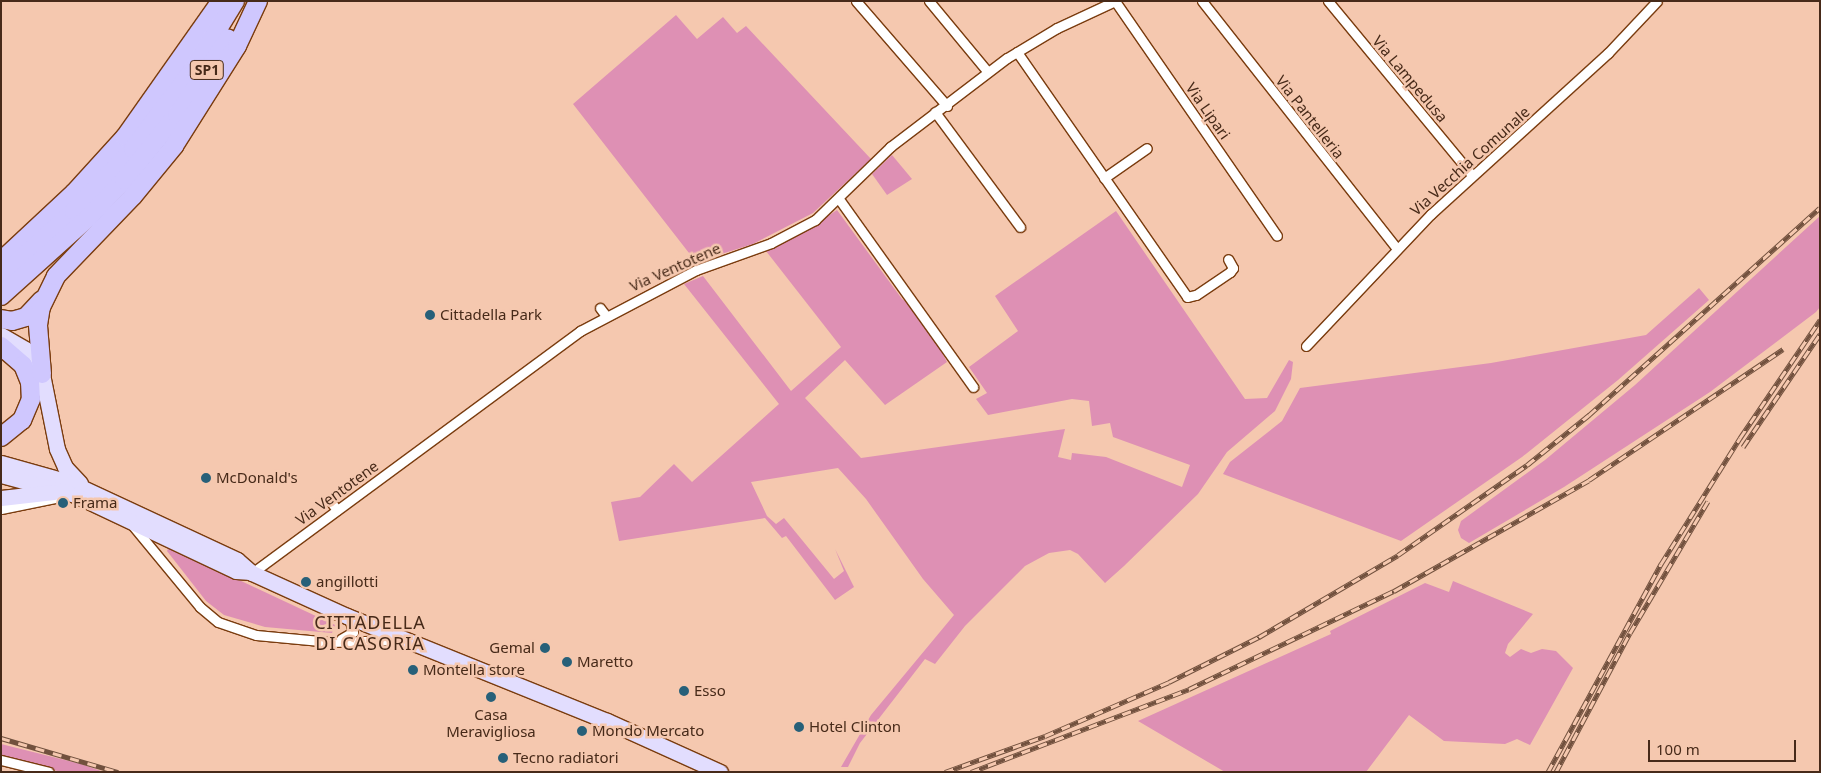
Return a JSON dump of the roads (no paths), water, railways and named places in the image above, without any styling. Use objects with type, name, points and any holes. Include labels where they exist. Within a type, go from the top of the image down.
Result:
[{"type":"highway","points":[[1,261],[74,193],[125,137],[221,1]]},
{"type":"highway","name":"SP1","points":[[1,296],[54,239],[150,128],[210,44],[235,1]]},
{"type":"highway","name":"SP1","points":[[1,277],[106,199],[160,136],[221,51],[250,1]]},
{"type":"highway","points":[[1,319],[12,321],[26,317],[38,307],[62,267],[112,218],[174,146],[233,53],[258,1]]},
{"type":"highway","points":[[42,374],[38,325],[48,291]]},
{"type":"highway","points":[[1,346],[18,358],[27,374],[31,391],[29,407],[16,427],[1,437]]},
{"type":"main road","points":[[1,335],[25,349],[42,374],[61,460],[70,474],[92,492]]},
{"type":"main road","points":[[1,463],[60,478],[201,537],[237,560],[252,573],[403,640],[607,721],[720,772]]},
{"type":"main road","points":[[1,475],[64,491],[236,571],[252,573]]},
{"type":"main road","points":[[1,498],[64,491]]},
{"type":"street","points":[[856,1],[947,106]]},
{"type":"street","points":[[929,1],[988,72]]},
{"type":"street","name":"Via Ventotene","points":[[252,573],[580,331],[696,270],[771,243],[815,220],[839,199],[890,147],[936,112],[947,106],[988,72],[1057,28],[1115,1]]},
{"type":"street","name":"Via Lipari","points":[[1115,1],[1277,236]]},
{"type":"street","name":"Via Pantelleria","points":[[1202,1],[1397,249]]},
{"type":"street","name":"Via Lampedusa","points":[[1328,1],[1472,174]]},
{"type":"street","name":"Via Vecchia Comunale","points":[[1306,346],[1397,249],[1472,174],[1576,83],[1657,1]]},
{"type":"street","points":[[1017,52],[1187,297],[1196,295],[1230,272],[1233,268],[1228,259]]},
{"type":"street","points":[[936,112],[1020,227]]},
{"type":"street","points":[[1104,178],[1147,148]]},
{"type":"street","points":[[839,199],[973,387]]},
{"type":"street","points":[[600,308],[606,316]]},
{"type":"street","points":[[1,509],[54,498],[64,491]]},
{"type":"street","points":[[331,502],[337,510]]},
{"type":"street","points":[[130,522],[200,607],[218,622],[256,635],[332,642],[403,640]]},
{"type":"street","points":[[332,642],[349,637],[353,632],[353,623],[348,616]]},
{"type":"street","points":[[1,760],[49,772]]},
{"type":"railway","points":[[945,772],[1045,736],[1169,682],[1259,637],[1398,555],[1527,465],[1589,415],[1820,208]]},
{"type":"railway","points":[[1548,772],[1661,564],[1740,438],[1820,320]]},
{"type":"railway","points":[[1743,447],[1820,334]]},
{"type":"railway","points":[[971,772],[1189,689],[1394,591],[1589,480],[1783,349]]},
{"type":"railway","points":[[1556,772],[1630,633],[1708,501]]},
{"type":"railway","points":[[1,738],[118,772]]},
{"type":"place","name":"Cittadella Park","points":[[430,315]]},
{"type":"place","name":"McDonald's","points":[[206,478]]},
{"type":"place","name":"Frama","points":[[63,503]]},
{"type":"place","name":"angillotti","points":[[306,582]]},
{"type":"place","name":"Gemal","points":[[545,648]]},
{"type":"place","name":"Maretto","points":[[567,662]]},
{"type":"place","name":"Montella store","points":[[413,670]]},
{"type":"place","name":"Esso","points":[[684,691]]},
{"type":"place","name":"Casa Meravigliosa","points":[[491,697]]},
{"type":"place","name":"Hotel Clinton","points":[[799,727]]},
{"type":"place","name":"Mondo Mercato","points":[[582,731]]},
{"type":"place","name":"Tecno radiatori","points":[[503,758]]},
{"type":"district","name":"CITTADELLA DI CASORIA","points":[[370,633]]}]
